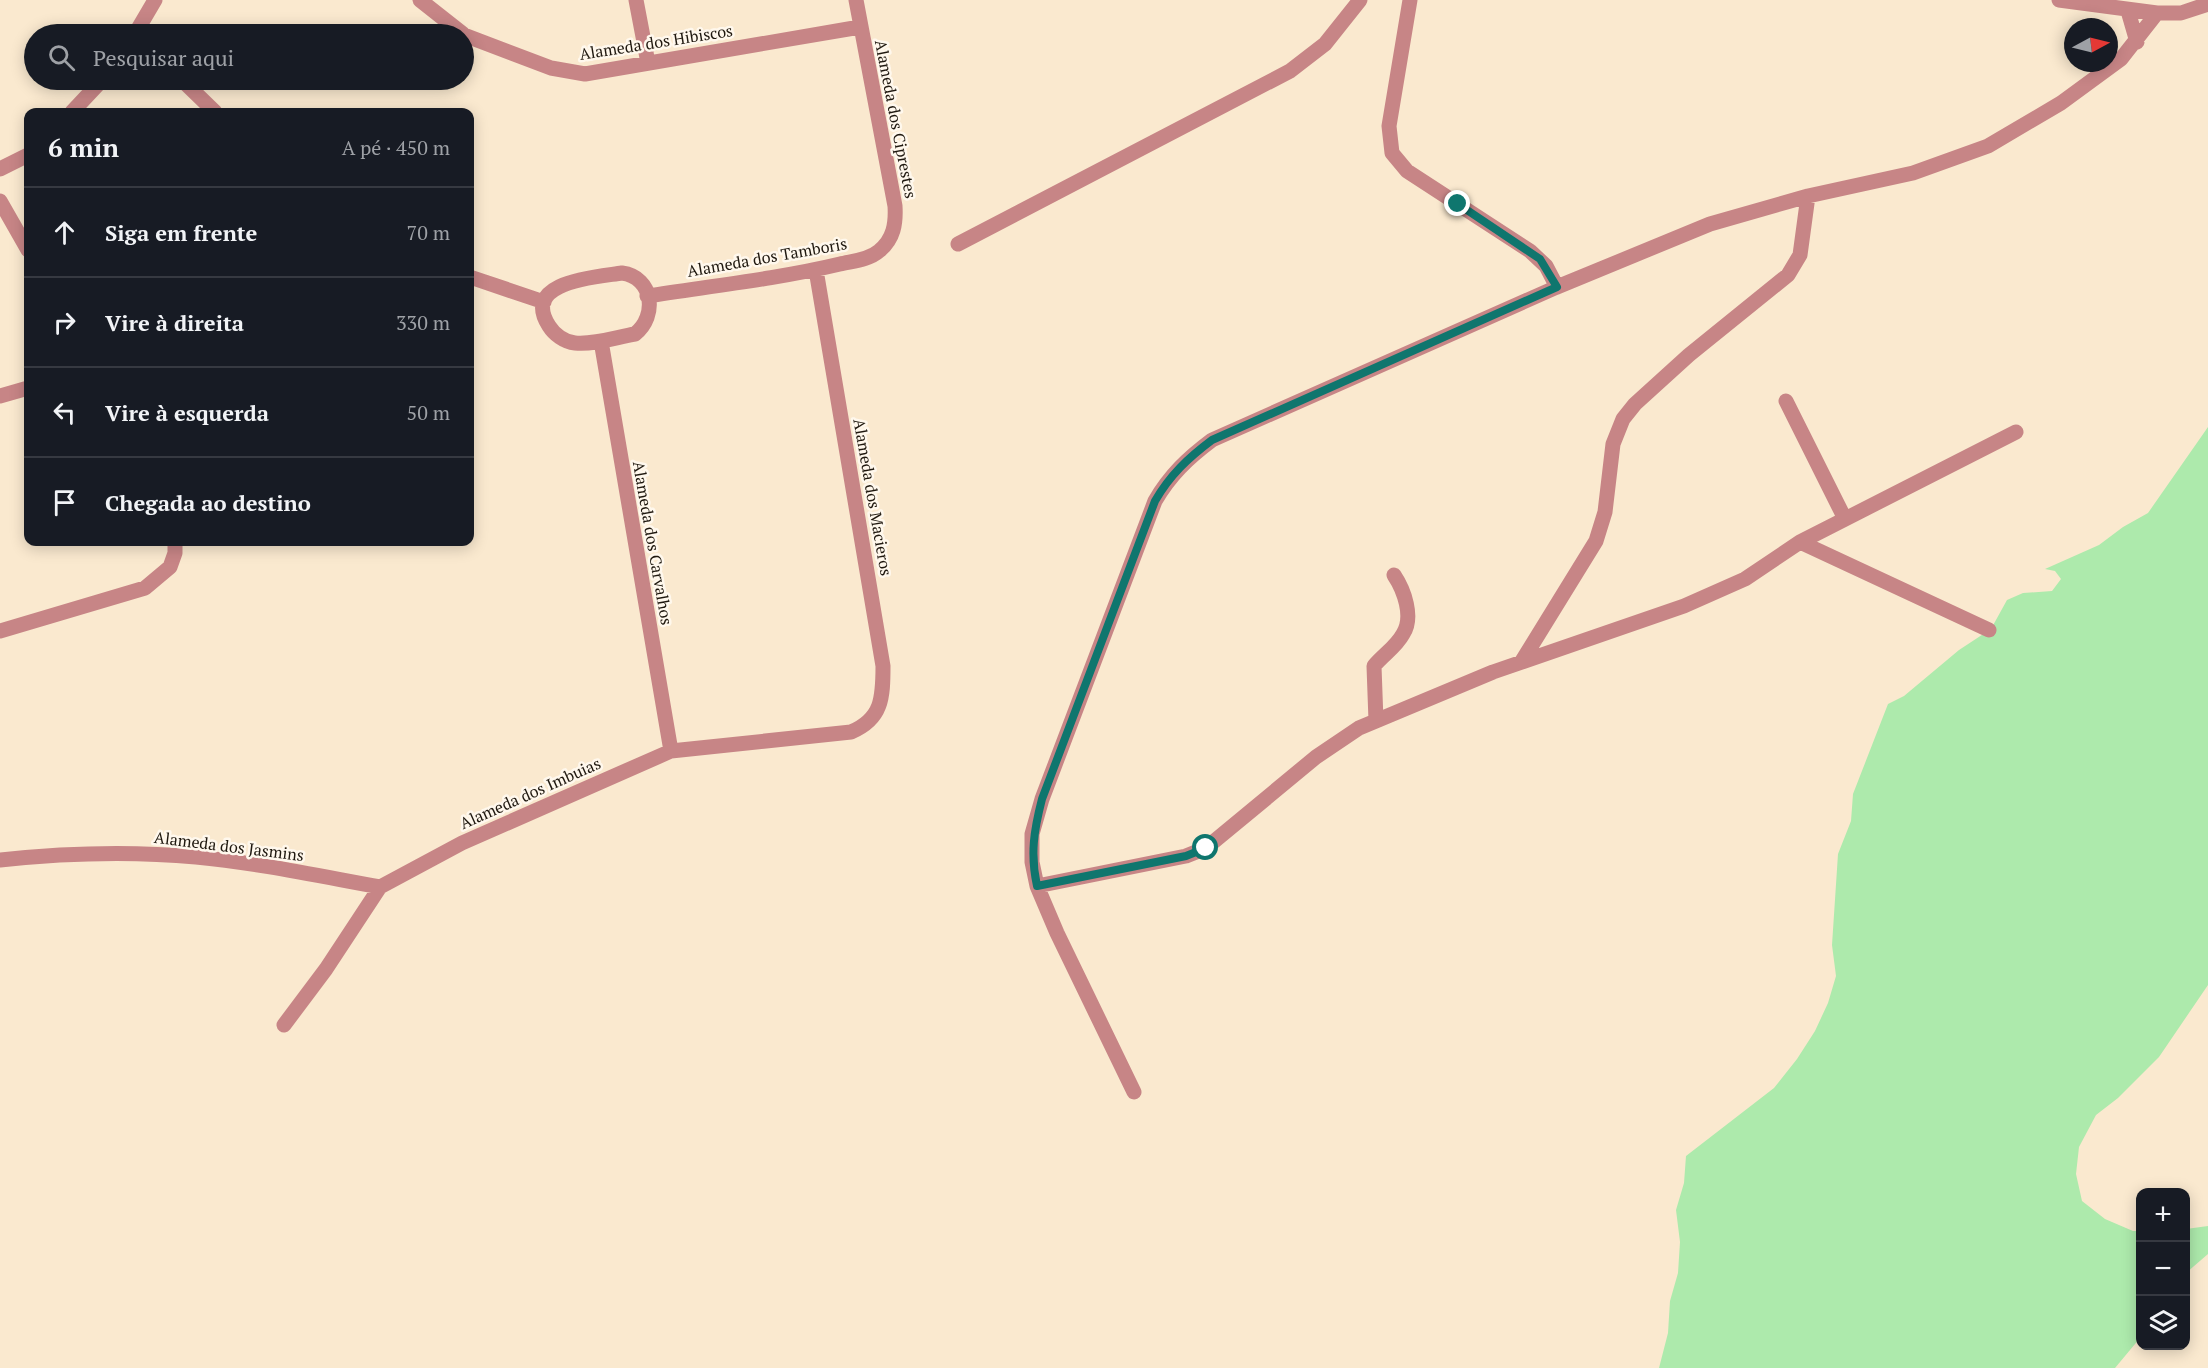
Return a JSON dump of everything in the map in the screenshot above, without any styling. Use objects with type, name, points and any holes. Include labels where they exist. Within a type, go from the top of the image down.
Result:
[{"type":"street","points":[[142,24],[155,0]]},
{"type":"street","name":"Alameda dos Hibiscos","points":[[420,0],[449,24]]},
{"type":"street","points":[[636,0],[648,63]]},
{"type":"street","name":"Alameda dos Ciprestes","points":[[856,0],[895,206],[896,222],[887,243]]},
{"type":"street","points":[[958,244],[1290,71],[1324,44],[1360,0]]},
{"type":"street","points":[[1410,0],[1389,126],[1392,153],[1407,171],[1540,259],[1557,287]]},
{"type":"street","points":[[2059,0],[2157,14],[2181,13],[2208,4]]},
{"type":"street","points":[[2128,11],[2137,42]]},
{"type":"street","points":[[1134,1092],[1057,933],[1037,886],[1032,862],[1032,834],[1042,799],[1155,501],[1167,480],[1188,458],[1212,440],[1557,287],[1710,224],[1808,196],[1913,172],[1988,146],[2061,103],[2121,59],[2137,42],[2157,14]]},
{"type":"street","name":"Alameda dos Hibiscos","points":[[474,39],[569,73],[585,74],[860,27]]},
{"type":"street","points":[[76,108],[93,90]]},
{"type":"street","points":[[192,90],[211,108]]},
{"type":"street","points":[[0,169],[24,157]]},
{"type":"street","points":[[1522,661],[1596,541],[1605,512],[1613,444],[1623,419],[1635,404],[1689,355],[1788,275],[1800,255],[1808,196]]},
{"type":"street","points":[[0,201],[24,243]]},
{"type":"street","name":"Alameda dos Tamboris","points":[[648,296],[816,270],[863,259],[877,253],[887,243]]},
{"type":"street","name":"Alameda dos Macieros","points":[[816,270],[884,666],[883,690],[879,706],[876,714],[866,726]]},
{"type":"street","points":[[622,273],[633,275],[641,281],[648,296],[650,310],[648,321],[635,334],[575,344],[553,332],[546,321],[544,302],[551,290],[562,284],[622,273]]},
{"type":"street","points":[[474,278],[544,302]]},
{"type":"street","name":"Alameda dos Carvalhos","points":[[601,340],[670,751]]},
{"type":"street","points":[[0,396],[24,389]]},
{"type":"street","points":[[1786,401],[1845,519]]},
{"type":"street","points":[[1037,886],[1186,856],[1206,848],[1343,737],[1522,661],[1694,602],[1745,579],[1800,542],[2016,432]]},
{"type":"street","points":[[1800,542],[1989,630]]},
{"type":"street","points":[[0,631],[145,588],[170,567],[175,546]]},
{"type":"street","points":[[1376,722],[1374,666],[1403,634],[1407,626],[1404,593],[1395,575]]},
{"type":"street","name":"Alameda dos Imbuias","points":[[284,1025],[326,969],[380,887],[462,843],[670,751],[851,732],[866,726]]},
{"type":"street","name":"Alameda dos Jasmins","points":[[0,860],[41,856],[138,853],[197,857],[253,864],[380,887]]},
{"type":"green space","points":[[2208,427],[2208,985],[2159,1057],[2118,1098],[2096,1115],[2079,1147],[2076,1174],[2082,1201],[2105,1219],[2136,1231],[2136,1343],[2115,1368],[1659,1368],[1668,1333],[1670,1301],[1678,1273],[1680,1242],[1676,1210],[1684,1183],[1686,1156],[1774,1088],[1815,1031],[1828,1003],[1836,976],[1832,945],[1838,854],[1851,821],[1853,794],[1888,704],[1904,696],[1959,650],[1991,629],[2007,600],[2023,593],[2052,591],[2061,579],[2055,571],[2045,569],[2099,545],[2123,527],[2148,513]]},
{"type":"green space","points":[[2208,1226],[2208,1254],[2190,1270],[2190,1242],[2190,1228]]},
{"type":"route","points":[[1206,848],[1186,856],[1037,886],[1032,862],[1032,834],[1042,799],[1155,501],[1167,480],[1188,458],[1212,440],[1557,287],[1552,275],[1540,259],[1458,204]]}]
